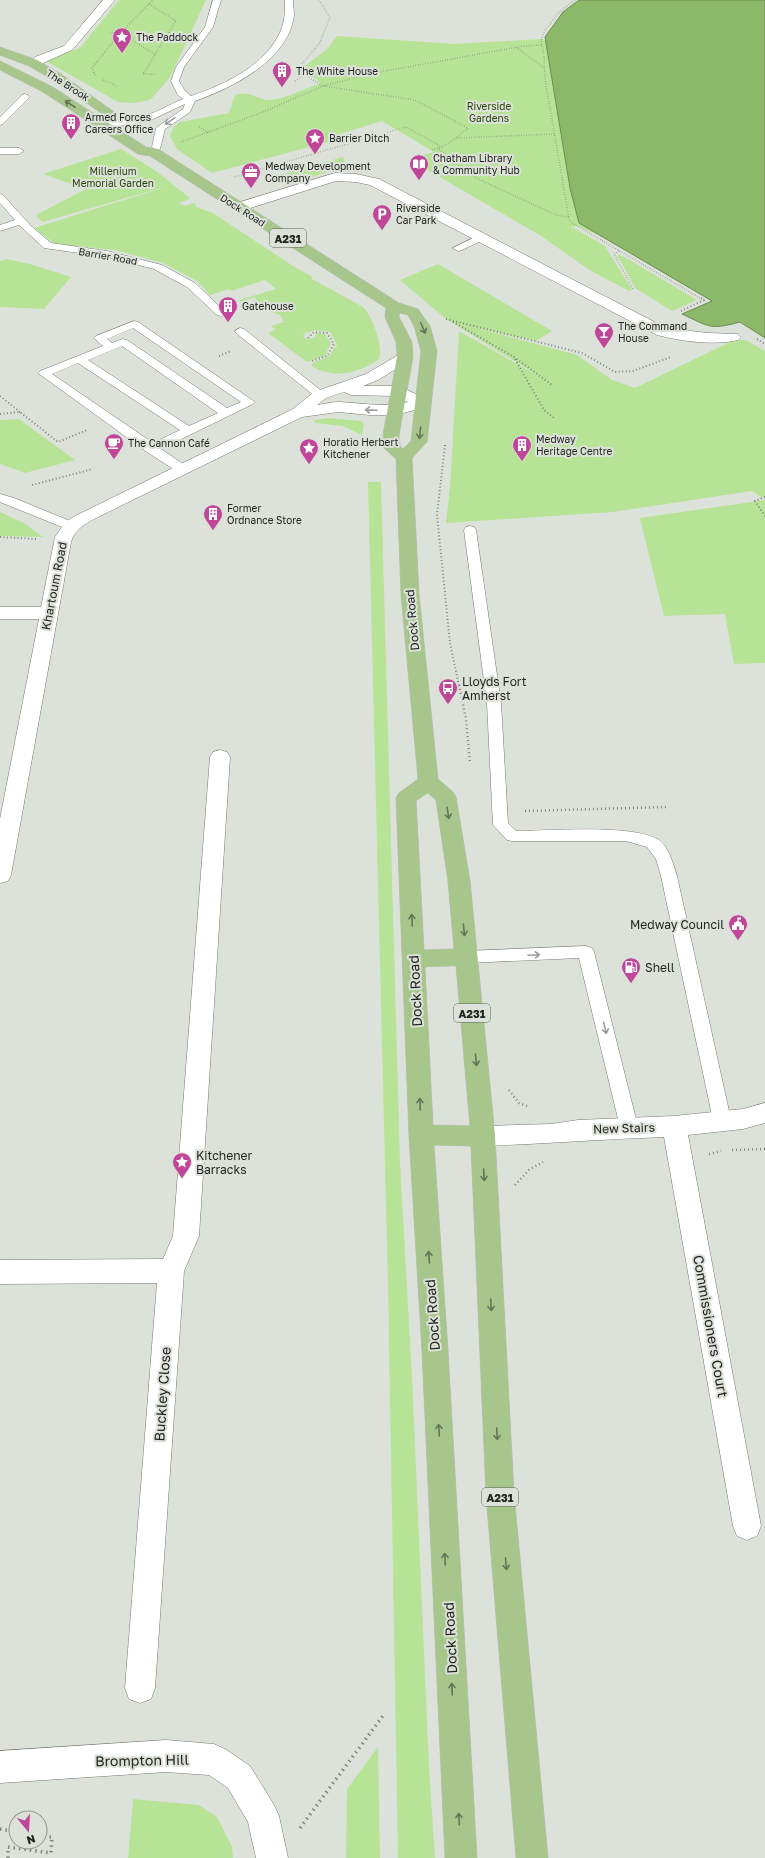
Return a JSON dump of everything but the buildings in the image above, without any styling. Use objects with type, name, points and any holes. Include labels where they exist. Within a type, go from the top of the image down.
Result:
[{"type":"main road","name":"The Brook","points":[[0,65],[47,89],[143,151],[150,143],[120,119],[51,73],[33,63],[1,52]]},
{"type":"main road","name":"Dock Road","points":[[150,143],[193,178],[394,306],[413,312],[422,326],[428,343],[429,367],[419,442],[404,457],[410,594],[428,782],[406,798],[421,1135],[435,1359],[461,1858]]},
{"type":"main road","points":[[394,306],[392,317],[404,342],[405,357],[391,435],[392,448],[404,457]]},
{"type":"main road","name":"A231","points":[[428,782],[446,797],[459,881],[467,957],[483,1136],[500,1494],[532,1858]]},
{"type":"main road","points":[[413,959],[467,957]]},
{"type":"main road","points":[[421,1135],[483,1136]]},
{"type":"street","points":[[39,60],[68,48],[109,0]]},
{"type":"street","points":[[239,207],[335,177],[356,178],[384,186],[479,238],[662,332],[707,338],[733,337]]},
{"type":"street","name":"Khartoum Road","points":[[0,875],[49,613],[67,534],[94,512],[299,412],[320,395],[366,380],[405,357]]},
{"type":"street","name":"Khartoum Road","points":[[320,395],[364,389],[398,391],[423,403]]},
{"type":"street","name":"Khartoum Road","points":[[299,412],[338,407],[370,410],[396,410],[423,403]]},
{"type":"street","points":[[0,614],[49,613]]},
{"type":"street","name":"Buckley Close","points":[[140,1688],[171,1271],[186,1236],[220,758]]},
{"type":"street","name":"New Stairs","points":[[483,1136],[551,1134],[578,1130],[674,1126],[743,1118],[765,1113]]},
{"type":"street","name":"Commissioners Court","points":[[674,1126],[747,1526]]},
{"type":"street","points":[[0,1272],[171,1271]]},
{"type":"street","name":"Brompton Hill","points":[[0,1767],[166,1756],[214,1760],[239,1777],[263,1816],[272,1858]]},
{"type":"lane","points":[[191,100],[181,93],[175,81],[185,60],[209,27],[217,0]]},
{"type":"lane","points":[[120,119],[155,116],[168,108],[226,85],[253,68],[266,58],[276,46],[288,26],[290,13],[289,0]]},
{"type":"lane","points":[[0,122],[25,97]]},
{"type":"lane","points":[[150,143],[161,128],[188,110],[191,100]]},
{"type":"lane","points":[[145,109],[168,108]]},
{"type":"lane","points":[[103,125],[120,119],[133,112]]},
{"type":"lane","points":[[0,151],[19,151]]},
{"type":"lane","name":"Barrier Road","points":[[0,198],[24,225],[48,246],[107,254],[163,269],[191,285],[221,313]]},
{"type":"lane","points":[[0,228],[24,225]]},
{"type":"lane","points":[[458,248],[479,238]]},
{"type":"lane","points":[[110,347],[100,338],[134,324],[248,402],[151,449]]},
{"type":"lane","points":[[244,335],[320,395]]},
{"type":"lane","points":[[182,469],[151,449],[44,373],[123,342],[226,413]]},
{"type":"lane","points":[[79,359],[189,431]]},
{"type":"lane","points":[[0,498],[10,501],[67,534]]},
{"type":"lane","points":[[470,530],[494,703],[501,825],[512,836],[626,836],[652,843],[663,857],[669,876],[722,1120]]},
{"type":"lane","points":[[467,957],[586,952],[629,1128]]},
{"type":"path","points":[[97,77],[92,68],[120,33],[153,0]]},
{"type":"path","points":[[319,0],[330,18],[326,31],[313,54],[301,65],[305,75],[323,86],[415,100],[448,119],[468,128],[442,148],[432,150]]},
{"type":"path","points":[[575,0],[564,7],[544,32],[541,40],[569,217],[572,223],[704,300],[680,312]]},
{"type":"path","points":[[120,33],[156,55],[176,21],[149,4]]},
{"type":"path","points":[[178,144],[263,112],[323,86],[369,74],[516,47],[543,45]]},
{"type":"path","points":[[516,47],[539,66],[545,68]]},
{"type":"path","points":[[295,81],[305,75]]},
{"type":"path","points":[[100,79],[117,86]]},
{"type":"path","points":[[228,179],[406,127],[442,148]]},
{"type":"path","points":[[456,138],[555,134]]},
{"type":"path","points":[[437,148],[476,178],[556,216],[569,217]]},
{"type":"path","points":[[619,251],[614,253],[616,258],[630,286],[636,291]]},
{"type":"path","points":[[446,319],[582,353],[614,372],[633,371],[649,366],[676,354],[672,334]]},
{"type":"path","points":[[441,320],[451,321],[514,357],[552,385]]},
{"type":"path","points":[[278,362],[295,355],[306,363],[327,356],[334,344],[327,333],[314,332],[308,338]]},
{"type":"path","points":[[194,365],[230,352],[226,346],[244,335]]},
{"type":"path","points":[[514,357],[544,410],[554,418]]},
{"type":"path","points":[[0,396],[58,442],[110,420]]},
{"type":"path","points":[[0,414],[20,412]]},
{"type":"path","points":[[29,486],[93,469]]},
{"type":"path","points":[[765,497],[755,501],[765,516]]},
{"type":"path","points":[[0,537],[67,534]]},
{"type":"path","points":[[501,812],[666,807]]},
{"type":"path","points":[[508,1088],[519,1103],[534,1108]]},
{"type":"path","points":[[520,1179],[529,1170],[544,1161]]},
{"type":"path","points":[[296,1833],[385,1713]]},
{"type":"path","points":[[30,1850],[51,1853],[52,1837],[48,1837]]},
{"type":"green space","name":"The Paddock","points":[[119,0],[206,0],[168,80],[150,100],[133,103],[118,102],[44,60],[80,48]]},
{"type":"green space","name":"Riverside Gardens","points":[[563,12],[752,305],[765,338],[740,322],[716,327],[704,325],[682,314],[712,301],[598,235],[577,226],[569,228],[574,228],[605,246],[632,290],[629,291],[591,271],[541,236],[409,159],[434,152],[382,121],[330,137],[332,141],[212,173],[177,149],[170,136],[173,128],[180,122],[229,113],[235,95],[244,93],[267,100],[272,100],[286,97],[321,83],[311,75],[305,66],[327,49],[337,36],[454,44],[543,39],[546,42],[545,37]]},
{"type":"green space","name":"Millenium Memorial Garden","points":[[121,149],[156,171],[190,198],[179,203],[184,206],[195,203],[196,207],[213,213],[293,266],[311,276],[312,279],[363,307],[370,317],[379,339],[379,359],[364,368],[338,374],[329,373],[312,366],[312,363],[328,357],[337,345],[330,332],[315,330],[303,334],[305,338],[309,339],[315,337],[316,333],[325,334],[331,343],[325,356],[307,362],[268,333],[275,330],[271,326],[284,322],[280,315],[269,311],[254,297],[242,302],[239,300],[276,289],[265,280],[231,291],[229,289],[210,295],[197,281],[163,263],[115,250],[55,244],[34,228],[172,185],[42,222],[36,215],[86,189],[43,174]]},
{"type":"green space","points":[[343,157],[346,166],[287,185],[270,178]]},
{"type":"green space","points":[[617,255],[628,259],[697,300],[672,311],[635,288]]},
{"type":"green space","points":[[6,259],[30,264],[71,277],[44,309],[0,307],[0,261]]},
{"type":"green space","points":[[438,264],[552,331],[536,341],[470,326],[577,355],[612,380],[635,388],[734,340],[746,340],[765,351],[765,497],[762,498],[752,491],[613,512],[446,523],[450,487],[459,331],[547,381],[446,319],[400,280]]},
{"type":"green space","points":[[328,418],[361,421],[364,425],[362,435],[343,426],[316,423],[314,421]]},
{"type":"green space","points":[[19,419],[75,460],[25,473],[0,464],[0,420]]},
{"type":"green space","points":[[368,482],[381,482],[400,1162],[412,1377],[429,1767],[435,1858],[398,1858],[388,1286]]},
{"type":"green space","points":[[765,500],[765,663],[734,664],[725,614],[664,616],[640,518]]},
{"type":"green space","points":[[0,512],[24,523],[43,537],[0,536]]},
{"type":"green space","points":[[378,1747],[380,1858],[346,1858],[347,1789]]},
{"type":"green space","points":[[133,1799],[199,1805],[217,1817],[232,1847],[233,1858],[128,1858]]},
{"type":"shaded area","points":[[579,0],[765,0],[765,338],[740,322],[722,326],[710,326],[682,314],[712,301],[579,223],[570,188],[545,37],[563,12]]},
{"type":"place","name":"The Paddock","points":[[122,54]]},
{"type":"place","name":"The White House","points":[[282,88]]},
{"type":"place","name":"Armed Forces Careers Office","points":[[71,140]]},
{"type":"place","name":"Barrier Ditch","points":[[315,155]]},
{"type":"place","name":"Chatham Library & Community Hub","points":[[419,181]]},
{"type":"place","name":"Medway Development Company","points":[[251,189]]},
{"type":"place","name":"Riverside Car Park","points":[[382,231]]},
{"type":"place","name":"Gatehouse","points":[[228,323]]},
{"type":"place","name":"The Command House","points":[[604,349]]},
{"type":"place","name":"The Cannon Café","points":[[114,460]]},
{"type":"place","name":"Medway Heritage Centre","points":[[522,462]]},
{"type":"place","name":"Horatio Herbert Kitchener","points":[[309,465]]},
{"type":"place","name":"Former Ordnance Store","points":[[213,531]]},
{"type":"place","name":"Lloyds Fort Amherst","points":[[448,705]]},
{"type":"place","name":"Medway Council","points":[[738,941]]},
{"type":"place","name":"Shell","points":[[631,984]]},
{"type":"place","name":"Kitchener Barracks","points":[[182,1179]]}]
